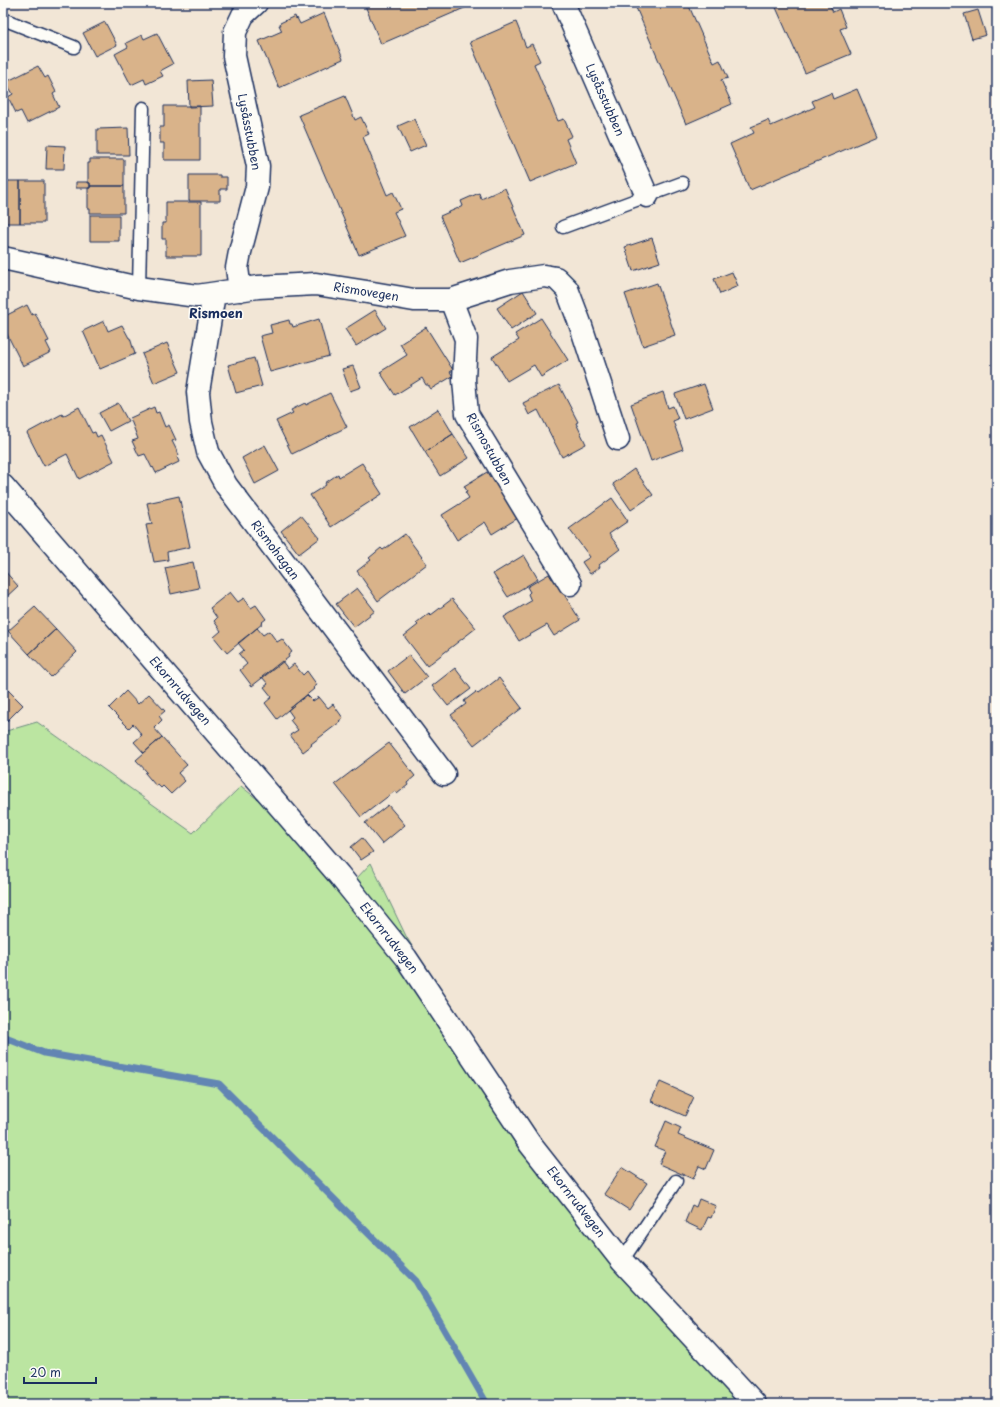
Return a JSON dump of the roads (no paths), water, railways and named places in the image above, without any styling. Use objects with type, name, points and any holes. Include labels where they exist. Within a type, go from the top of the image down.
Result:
[{"type":"street","name":"Lysåsstubben","points":[[240,290],[237,268],[257,187],[258,166],[234,56],[235,32],[243,15],[256,3]]},
{"type":"street","name":"Lysåsstubben","points":[[562,3],[647,196]]},
{"type":"street","name":"Rismovegen","points":[[3,258],[139,288],[197,296],[258,287],[316,284],[414,300],[451,300],[510,281],[544,276],[556,278],[567,289],[581,326],[618,439]]},
{"type":"street","name":"Rismohagan","points":[[214,294],[198,392],[201,422],[208,452],[226,485],[444,774]]},
{"type":"street","name":"Rismostubben","points":[[451,300],[466,339],[464,380],[467,414],[570,584]]},
{"type":"street","name":"Ekornrudvegen","points":[[3,486],[339,875],[406,958],[530,1144],[622,1262],[755,1404]]},
{"type":"lane","points":[[3,19],[74,47]]},
{"type":"lane","points":[[139,288],[143,108]]},
{"type":"lane","points":[[563,227],[682,183]]},
{"type":"lane","points":[[622,1262],[676,1181]]},
{"type":"waterway","points":[[3,1037],[44,1053],[219,1084],[416,1281],[487,1404]]},
{"type":"district","name":"Rismoen","points":[[216,313]]}]
